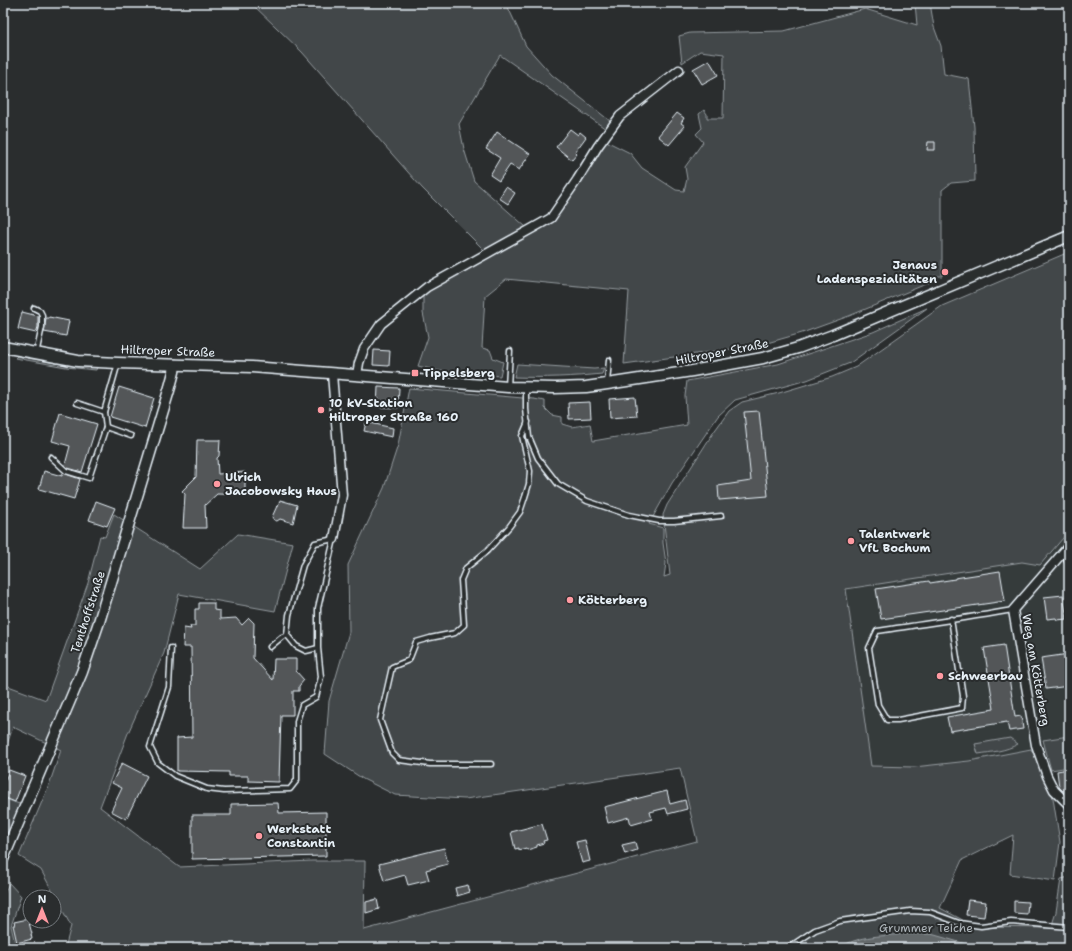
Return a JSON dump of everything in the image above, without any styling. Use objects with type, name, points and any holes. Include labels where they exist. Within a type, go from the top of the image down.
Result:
[{"type":"street","points":[[357,375],[364,349],[381,324],[427,287],[551,218],[598,146],[620,116],[678,70]]},
{"type":"street","name":"Hiltroper Straße","points":[[3,347],[78,361],[252,367],[526,388],[586,387],[692,371],[763,358],[798,348],[1069,236]]},
{"type":"street","name":"Tenthoffstraße","points":[[3,859],[82,672],[99,622],[168,393],[175,365]]},
{"type":"street","points":[[332,374],[342,496],[334,539]]},
{"type":"street","name":"Weg am Kötterberg","points":[[1067,547],[1069,560]]},
{"type":"street","name":"Weg am Kötterberg","points":[[1067,547],[1013,610],[1036,745],[1047,776],[1054,790],[1069,805]]},
{"type":"lane","points":[[34,308],[40,311],[42,319],[36,354]]},
{"type":"lane","points":[[508,387],[510,351]]},
{"type":"lane","points":[[607,384],[609,360]]},
{"type":"lane","points":[[52,456],[66,471],[89,478],[106,427],[104,412],[118,363]]},
{"type":"lane","points":[[526,388],[526,410],[529,437],[538,458],[558,484],[587,501],[629,515],[659,521],[674,521],[721,516]]},
{"type":"lane","points":[[77,403],[104,412]]},
{"type":"lane","points":[[491,764],[430,764],[399,760],[392,753],[380,720],[392,667],[409,660],[416,642],[455,633],[464,625],[461,580],[466,568],[487,551],[509,528],[520,512],[526,498],[530,471],[522,436],[528,422]]},
{"type":"lane","points":[[106,427],[131,436]]},
{"type":"lane","points":[[172,648],[169,687],[150,747],[158,763],[175,776],[207,789],[224,791],[290,790],[297,780],[297,721],[302,705],[316,697],[319,689],[321,677],[318,648],[318,608],[334,539],[315,543],[303,565],[289,615],[287,635],[296,646],[306,651],[318,648]]},
{"type":"lane","points":[[951,619],[963,696],[962,708],[898,720],[887,720],[878,705],[869,648],[877,631],[951,619],[1013,610]]},
{"type":"lane","points":[[270,647],[282,637],[287,635]]},
{"type":"lane","points":[[788,948],[815,930],[840,921],[910,911],[930,912],[959,922],[981,926],[1011,922],[1069,927]]},
{"type":"shaded area","points":[[1069,531],[1069,736],[1043,740],[1031,749],[969,761],[914,767],[871,766],[846,588],[1022,562],[1040,565]]},
{"type":"shaded area","points":[[907,934],[931,934],[984,948],[839,948],[863,938]]},
{"type":"green space","points":[[251,3],[506,3],[526,46],[552,75],[610,121],[606,129],[500,55],[459,124],[464,149],[474,181],[526,227],[548,216],[554,219],[588,173],[606,141],[630,153],[642,168],[676,190],[684,191],[687,179],[685,167],[703,142],[696,134],[702,128],[699,114],[704,110],[707,114],[707,118],[723,118],[724,54],[700,51],[682,63],[679,36],[690,33],[784,31],[865,9],[917,25],[915,3],[930,3],[934,27],[941,46],[944,74],[969,79],[974,127],[975,181],[951,183],[942,190],[942,276],[934,276],[931,282],[849,316],[802,333],[760,345],[624,364],[629,291],[506,279],[485,296],[482,348],[490,350],[493,358],[503,362],[500,376],[439,371],[418,366],[428,337],[423,313],[423,291],[480,260],[484,250],[422,188],[302,52]]},
{"type":"green space","name":"Grummer Teiche","points":[[1069,252],[1069,531],[1040,565],[1022,562],[846,589],[871,766],[914,767],[969,761],[1031,749],[1052,792],[1060,842],[1055,881],[1010,874],[1013,835],[962,860],[940,908],[976,927],[1051,928],[1056,912],[1061,879],[1069,877],[1069,948],[65,948],[71,926],[62,909],[62,889],[51,889],[41,870],[19,856],[49,785],[61,750],[13,727],[3,756],[3,684],[46,700],[88,583],[100,536],[105,537],[114,514],[200,569],[238,534],[293,543],[275,611],[179,594],[164,653],[128,733],[100,807],[179,867],[312,861],[365,861],[364,930],[697,841],[680,768],[465,799],[395,795],[363,779],[325,754],[329,701],[349,632],[348,565],[384,488],[398,445],[409,388],[545,401],[545,408],[552,415],[562,417],[562,424],[572,427],[590,424],[593,441],[687,425],[685,396],[687,381],[778,364],[873,332],[927,308],[850,363],[807,380],[735,400],[718,416],[672,483],[649,524],[663,528],[663,543],[666,563],[664,577],[670,575],[663,515],[667,505],[713,433],[729,411],[742,402],[779,393],[832,377],[856,367],[942,306]]},
{"type":"green space","points":[[17,356],[67,365],[97,367],[96,370],[66,367],[15,358]]},
{"type":"green space","points":[[517,364],[594,369],[604,368],[602,374],[558,377],[514,377]]},
{"type":"green space","points":[[1069,736],[1069,767],[1051,770],[1043,740]]},
{"type":"green space","points":[[1010,738],[1018,744],[1004,750],[978,754],[975,744]]},
{"type":"green space","points":[[3,798],[22,805],[3,848]]},
{"type":"green space","points":[[9,883],[21,896],[11,926],[16,948],[3,948],[3,897]]},
{"type":"building","points":[[709,60],[718,75],[702,84],[693,69]]},
{"type":"building","points":[[677,113],[684,118],[681,123],[685,126],[669,145],[658,136]]},
{"type":"building","points":[[570,129],[578,135],[580,132],[586,137],[575,152],[577,154],[572,160],[556,147]]},
{"type":"building","points":[[497,132],[530,154],[519,170],[510,165],[499,181],[490,175],[500,158],[486,149]]},
{"type":"building","points":[[928,142],[935,142],[935,150],[927,150]]},
{"type":"building","points":[[506,187],[515,193],[508,204],[499,198]]},
{"type":"building","points":[[22,312],[38,316],[38,327],[36,333],[18,329]]},
{"type":"building","points":[[49,317],[69,321],[66,336],[44,332],[46,318]]},
{"type":"building","points":[[374,350],[390,351],[389,366],[373,365]]},
{"type":"building","points":[[119,387],[154,398],[145,428],[110,417]]},
{"type":"building","points":[[378,387],[399,388],[398,408],[377,407]]},
{"type":"building","points":[[635,397],[637,416],[610,418],[609,399]]},
{"type":"building","points":[[590,402],[591,418],[569,419],[568,403]]},
{"type":"building","points":[[759,411],[768,496],[719,500],[718,486],[751,481],[744,412]]},
{"type":"building","points":[[60,413],[97,424],[82,472],[68,468],[65,465],[70,446],[52,441]]},
{"type":"building","points":[[366,422],[393,428],[392,437],[364,431]]},
{"type":"building","name":"Ulrich Jacobowsky Haus","points":[[197,440],[220,440],[219,456],[217,458],[218,474],[245,472],[245,495],[217,494],[205,505],[206,528],[183,528],[185,494],[182,491],[196,477]]},
{"type":"building","points":[[44,471],[62,476],[63,473],[80,479],[74,499],[39,489]]},
{"type":"building","points":[[280,500],[297,505],[293,523],[280,519],[277,521],[272,517]]},
{"type":"building","points":[[96,501],[115,508],[107,526],[89,520]]},
{"type":"building","points":[[1000,571],[1005,601],[881,619],[876,589],[929,581],[930,583]]},
{"type":"building","points":[[1063,595],[1067,619],[1047,619],[1044,597]]},
{"type":"building","points":[[199,603],[214,603],[214,610],[220,611],[220,619],[236,618],[242,625],[249,618],[254,623],[253,658],[273,680],[274,659],[296,659],[296,671],[304,680],[299,686],[299,691],[293,691],[293,715],[281,715],[279,782],[248,781],[248,776],[229,776],[229,772],[177,771],[177,738],[192,737],[191,647],[183,647],[184,628],[191,629],[190,626],[195,626],[195,609],[199,609]]},
{"type":"building","points":[[1004,645],[1015,717],[1021,716],[1023,729],[1009,731],[1007,722],[950,731],[947,717],[994,709],[984,648]]},
{"type":"building","points":[[1069,654],[1069,686],[1046,689],[1041,658]]},
{"type":"building","points":[[122,763],[147,776],[126,819],[111,811],[122,788],[112,783]]},
{"type":"building","points":[[1069,769],[1069,790],[1063,791],[1059,787],[1057,771]]},
{"type":"building","points":[[9,770],[25,776],[15,802],[3,797],[3,780],[5,781]]},
{"type":"building","points":[[667,791],[670,804],[685,800],[687,809],[668,814],[666,808],[650,812],[652,819],[631,825],[629,817],[608,823],[604,807]]},
{"type":"building","name":"Werkstatt Constantin","points":[[278,803],[279,813],[326,812],[326,856],[192,859],[192,815],[231,815],[231,804]]},
{"type":"building","points":[[542,824],[547,840],[543,841],[544,843],[527,850],[526,848],[519,850],[519,848],[515,849],[511,832]]},
{"type":"building","points":[[585,840],[590,861],[582,863],[576,842]]},
{"type":"building","points":[[635,842],[637,850],[625,854],[622,845]]},
{"type":"building","points":[[444,848],[448,864],[426,870],[429,880],[408,885],[405,875],[384,881],[379,864]]},
{"type":"building","points":[[468,885],[470,892],[457,896],[455,888]]},
{"type":"building","points":[[377,899],[379,909],[366,913],[366,902]]},
{"type":"building","points":[[968,900],[986,902],[984,917],[966,915]]},
{"type":"building","points":[[1014,901],[1028,902],[1027,914],[1014,913]]},
{"type":"building","points":[[22,920],[22,929],[31,929],[32,939],[17,943],[13,925],[15,925],[14,922]]},
{"type":"place","name":"Jenaus Ladenspezialitäten","points":[[945,272]]},
{"type":"place","name":"Tippelsberg","points":[[415,373]]},
{"type":"place","name":"10 kV-Station Hiltroper Straße 160","points":[[321,410]]},
{"type":"place","name":"Ulrich Jacobowsky Haus","points":[[217,484]]},
{"type":"place","name":"Talentwerk VfL Bochum","points":[[851,541]]},
{"type":"place","name":"Kötterberg","points":[[570,600]]},
{"type":"place","name":"Schweerbau","points":[[940,676]]},
{"type":"place","name":"Werkstatt Constantin","points":[[259,836]]}]
